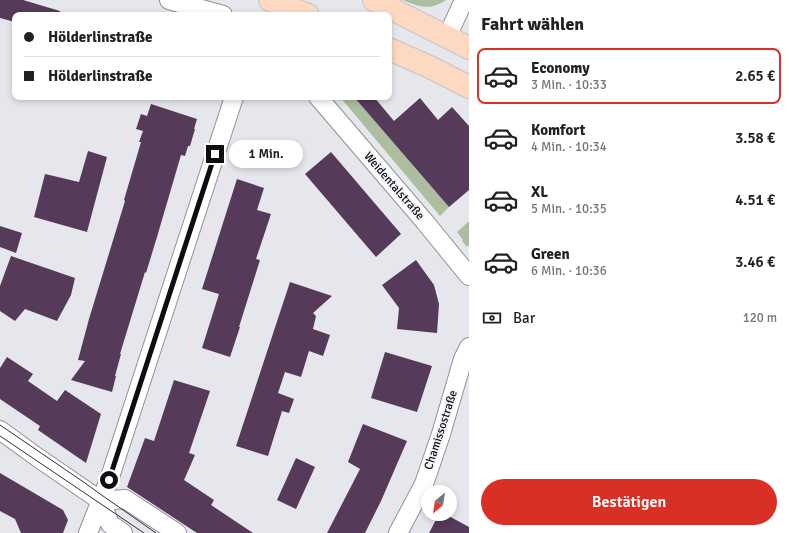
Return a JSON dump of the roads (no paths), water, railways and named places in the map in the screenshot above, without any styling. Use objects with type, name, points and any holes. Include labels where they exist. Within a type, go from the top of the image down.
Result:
[{"type":"main road","points":[[270,0],[300,12]]},
{"type":"main road","points":[[374,0],[469,48]]},
{"type":"main road","points":[[432,68],[447,37]]},
{"type":"main road","points":[[392,50],[432,68],[469,87]]},
{"type":"street","points":[[169,0],[212,12]]},
{"type":"street","points":[[447,37],[464,0]]},
{"type":"street","points":[[88,533],[113,468],[233,100]]},
{"type":"street","name":"Weidentalstraße","points":[[321,100],[469,276]]},
{"type":"street","name":"Chamissostraße","points":[[398,533],[424,484],[441,434],[463,359],[469,347]]},
{"type":"street","points":[[0,430],[101,501],[110,524],[123,533]]},
{"type":"street","points":[[101,501],[125,499],[177,533]]},
{"type":"tram line","points":[[0,425],[156,533]]},
{"type":"tram line","points":[[0,436],[144,533]]}]
